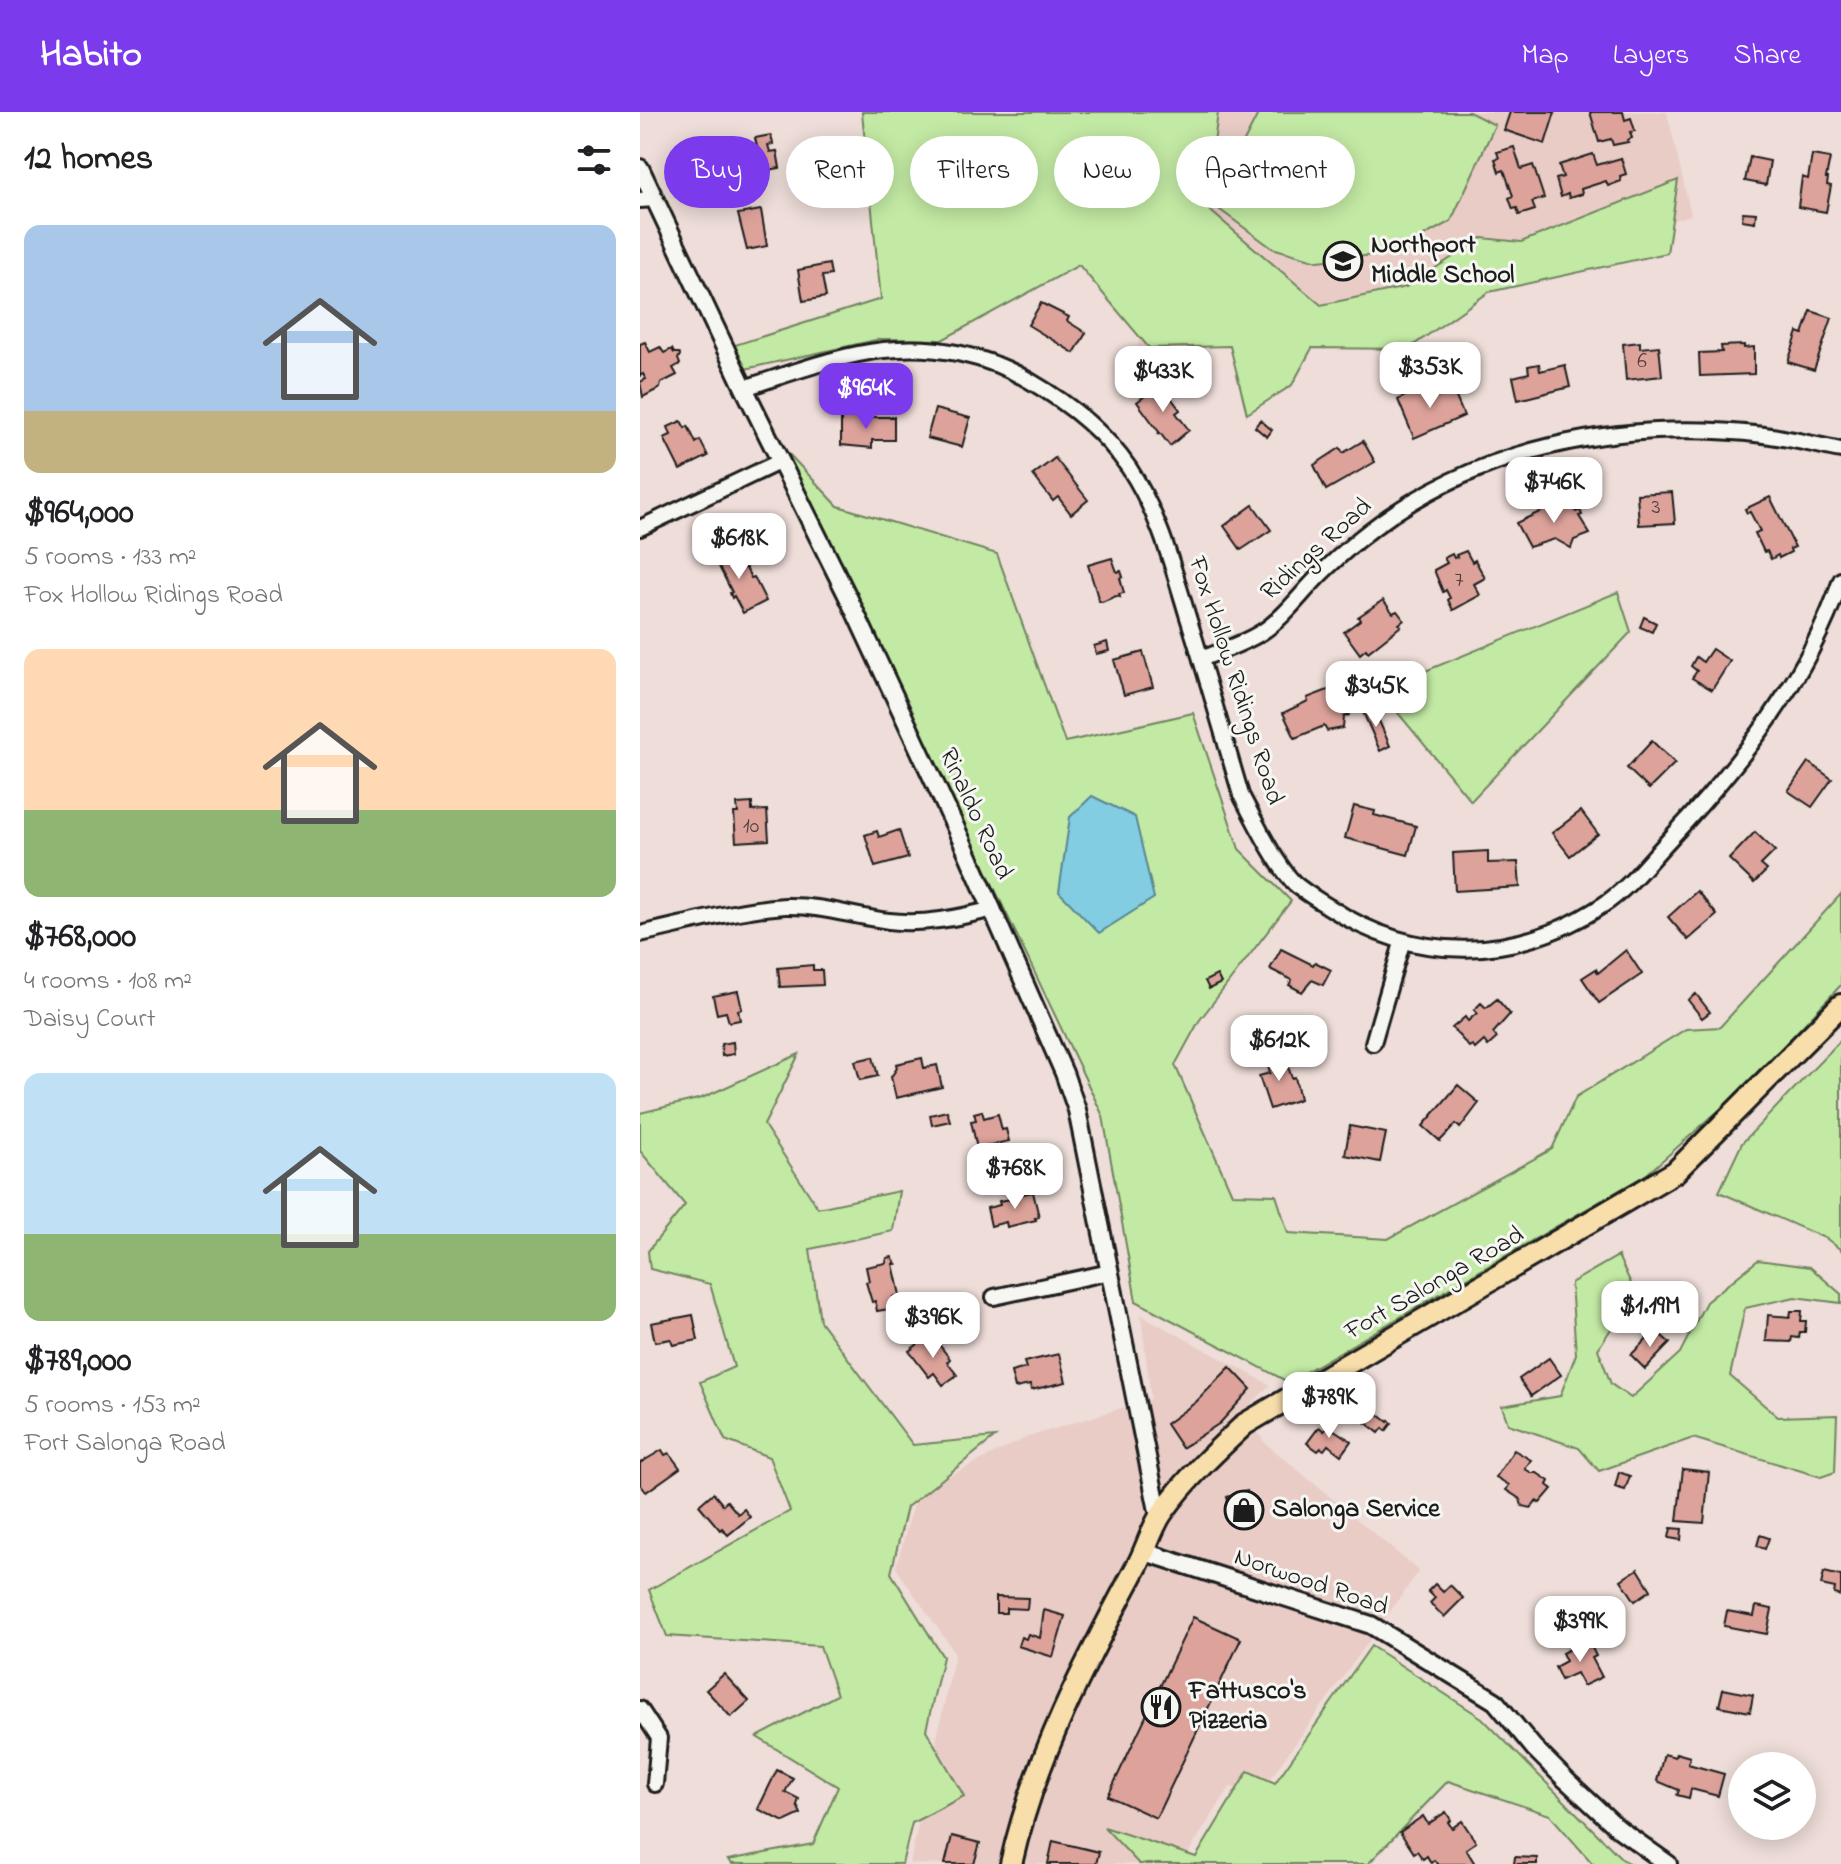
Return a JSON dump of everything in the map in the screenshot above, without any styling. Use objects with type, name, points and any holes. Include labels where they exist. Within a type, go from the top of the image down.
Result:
[{"type":"main road","name":"Fort Salonga Road","points":[[1011,1864],[1021,1818],[1080,1678],[1145,1552],[1159,1516],[1193,1473],[1245,1424],[1675,1172],[1841,1005]]},
{"type":"street","name":"Rinaldo Road","points":[[640,168],[647,200],[848,597],[1043,1020],[1077,1110],[1159,1516]]},
{"type":"street","name":"Fox Hollow Ridings Road","points":[[744,388],[817,365],[883,350],[938,349],[975,357],[1016,372],[1062,400],[1098,432],[1128,468],[1154,515],[1241,795],[1260,831],[1294,883],[1355,924],[1402,943],[1431,948],[1472,949],[1519,941],[1562,928],[1605,904],[1643,869],[1751,747],[1811,652],[1841,580]]},
{"type":"street","name":"Ridings Road","points":[[1201,659],[1263,631],[1358,541],[1397,511],[1447,484],[1525,453],[1550,445],[1618,433],[1685,431],[1764,435],[1841,450]]},
{"type":"street","points":[[640,528],[781,461]]},
{"type":"street","points":[[640,934],[786,906],[890,921],[920,922],[950,920],[993,909]]},
{"type":"street","points":[[1373,1043],[1402,943]]},
{"type":"street","points":[[994,1297],[1110,1272]]},
{"type":"street","name":"Norwood Road","points":[[1145,1552],[1371,1625],[1495,1701],[1534,1748],[1576,1790],[1619,1829],[1668,1864]]},
{"type":"street","points":[[640,1709],[659,1738],[655,1784]]},
{"type":"shaded area","name":"Northport Middle School","points":[[1120,112],[1667,112],[1691,215],[1132,365],[1169,228],[1160,207],[1160,136],[1130,136]]},
{"type":"shaded area","points":[[1141,1315],[1270,1385],[1245,1410],[1264,1442],[1419,1571],[1259,1794],[1230,1787],[1181,1864],[910,1864],[955,1653],[896,1568],[917,1492],[1028,1437],[1151,1399]]},
{"type":"green space","points":[[862,112],[1218,112],[1215,136],[1176,136],[1176,208],[1207,208],[1321,305],[1406,287],[1482,238],[1521,242],[1678,180],[1667,253],[1489,292],[1408,349],[1312,348],[1292,385],[1247,414],[1230,346],[1149,348],[1079,265],[942,340],[880,339],[745,369],[732,346],[881,299],[872,208],[894,208],[894,136],[864,136]]},
{"type":"green space","points":[[1259,112],[1469,112],[1495,125],[1451,221],[1393,253],[1318,261],[1272,248],[1217,208],[1355,208],[1355,136],[1247,136]]},
{"type":"green space","points":[[786,451],[838,506],[997,554],[1065,742],[1193,713],[1239,849],[1291,901],[1199,1021],[1175,1065],[1232,1194],[1276,1195],[1288,1233],[1388,1239],[1552,1149],[1576,1097],[1686,1029],[1720,1027],[1841,894],[1841,985],[1743,1089],[1647,1174],[1288,1382],[1136,1301],[1103,1116]]},
{"type":"green space","points":[[1618,592],[1631,632],[1471,801],[1379,690]]},
{"type":"green space","points":[[1841,1040],[1841,1250],[1827,1239],[1719,1192],[1742,1143]]},
{"type":"green space","points":[[799,1054],[764,1125],[818,1208],[899,1191],[893,1231],[810,1249],[820,1321],[913,1445],[995,1437],[907,1507],[891,1573],[943,1657],[926,1730],[964,1796],[912,1823],[902,1864],[732,1864],[728,1860],[813,1844],[838,1787],[757,1737],[837,1695],[820,1646],[667,1636],[649,1590],[790,1511],[769,1457],[725,1440],[700,1382],[734,1367],[710,1284],[650,1269],[648,1251],[685,1205],[640,1151],[640,1113],[702,1098]]},
{"type":"green space","points":[[1618,1256],[1635,1292],[1598,1349],[1611,1384],[1631,1398],[1680,1353],[1706,1302],[1758,1260],[1810,1267],[1841,1294],[1841,1303],[1795,1297],[1745,1308],[1730,1376],[1778,1417],[1837,1415],[1835,1472],[1821,1477],[1693,1438],[1599,1471],[1579,1448],[1508,1424],[1502,1406],[1560,1396],[1576,1354],[1571,1283]]},
{"type":"green space","points":[[1371,1646],[1482,1718],[1630,1864],[1593,1864],[1550,1815],[1448,1781],[1368,1864],[1139,1864],[1104,1827],[1196,1857],[1248,1771],[1275,1783]]},
{"type":"water","points":[[1092,796],[1135,817],[1154,898],[1099,933],[1059,892],[1070,817]]},
{"type":"building","points":[[1510,112],[1555,112],[1545,144],[1504,130]]},
{"type":"building","points":[[1590,112],[1623,112],[1625,120],[1631,118],[1635,131],[1630,132],[1632,138],[1613,145],[1611,139],[1599,142]]},
{"type":"building","points":[[1514,147],[1521,169],[1533,165],[1544,198],[1532,202],[1535,210],[1519,215],[1509,198],[1513,196],[1504,170],[1499,172],[1495,159],[1499,158],[1497,152]]},
{"type":"building","points":[[777,151],[780,168],[770,170],[770,152]]},
{"type":"building","points":[[1593,154],[1597,165],[1621,158],[1626,174],[1620,176],[1621,181],[1608,186],[1606,181],[1581,189],[1582,194],[1561,197],[1556,179],[1563,177],[1559,165]]},
{"type":"building","points":[[1812,155],[1830,158],[1826,178],[1827,185],[1831,186],[1826,212],[1798,207],[1802,177],[1808,179]]},
{"type":"building","points":[[1750,157],[1770,161],[1766,185],[1745,181]]},
{"type":"building","points":[[761,210],[767,246],[747,250],[738,214]]},
{"type":"building","points":[[1743,212],[1756,213],[1755,222],[1742,220]]},
{"type":"building","points":[[829,264],[831,275],[822,276],[826,297],[803,301],[798,270]]},
{"type":"building","points":[[1041,303],[1069,317],[1067,321],[1086,333],[1074,353],[1028,325]]},
{"type":"building","points":[[1811,311],[1832,318],[1814,370],[1788,362],[1798,332],[1803,334]]},
{"type":"building","points":[[645,342],[650,352],[660,347],[664,353],[672,349],[674,353],[679,353],[680,364],[673,368],[677,375],[643,397],[640,382],[646,379],[643,374],[640,376],[640,344]]},
{"type":"building","points":[[1640,342],[1640,348],[1659,346],[1662,376],[1626,380],[1623,344]]},
{"type":"building","points":[[1744,345],[1744,348],[1754,347],[1754,374],[1700,376],[1699,353],[1722,352],[1721,346]]},
{"type":"building","points":[[1539,364],[1540,371],[1565,365],[1570,387],[1518,400],[1513,377],[1529,373],[1528,366]]},
{"type":"building","points":[[1154,382],[1166,391],[1180,410],[1176,413],[1189,430],[1170,446],[1160,433],[1158,435],[1159,432],[1137,402],[1151,391],[1148,386]]},
{"type":"building","points":[[1433,385],[1438,397],[1453,390],[1464,416],[1414,438],[1398,400]]},
{"type":"building","points":[[935,409],[970,418],[962,447],[927,438]]},
{"type":"building","points":[[841,417],[894,417],[894,440],[872,440],[872,448],[841,445]]},
{"type":"building","points":[[1260,420],[1272,430],[1267,437],[1255,427]]},
{"type":"building","points":[[681,421],[685,428],[688,426],[696,443],[700,440],[708,456],[680,470],[664,438],[671,435],[668,427]]},
{"type":"building","points":[[1363,441],[1375,462],[1326,490],[1314,465],[1340,448],[1343,453]]},
{"type":"building","points":[[1055,458],[1088,500],[1071,514],[1058,497],[1053,501],[1033,475]]},
{"type":"building","points":[[1672,492],[1675,523],[1639,525],[1637,494]]},
{"type":"building","points":[[1770,497],[1795,547],[1779,558],[1778,555],[1771,559],[1755,533],[1760,531],[1750,512],[1747,513],[1745,509]]},
{"type":"building","points":[[1570,498],[1576,512],[1580,510],[1582,515],[1579,516],[1590,534],[1574,540],[1571,548],[1555,539],[1529,547],[1516,523]]},
{"type":"building","points":[[1253,505],[1271,530],[1241,550],[1224,526]]},
{"type":"building","points":[[731,547],[742,568],[746,568],[751,578],[754,577],[766,601],[743,613],[734,596],[732,598],[732,592],[712,553],[716,555]]},
{"type":"building","points":[[1466,551],[1485,578],[1474,584],[1480,595],[1453,610],[1448,600],[1450,598],[1446,590],[1443,592],[1434,570],[1447,563],[1444,558],[1452,554],[1454,558]]},
{"type":"building","points":[[1112,558],[1117,572],[1121,571],[1124,593],[1102,602],[1099,601],[1088,565]]},
{"type":"building","points":[[1383,600],[1393,613],[1397,611],[1404,620],[1399,624],[1401,626],[1368,652],[1366,649],[1360,654],[1344,632],[1360,620],[1358,617]]},
{"type":"building","points":[[1644,617],[1656,623],[1652,632],[1640,627]]},
{"type":"building","points":[[1107,642],[1109,651],[1096,654],[1094,646]]},
{"type":"building","points":[[1712,649],[1730,661],[1712,690],[1692,678],[1697,671],[1691,666],[1696,657],[1703,662]]},
{"type":"building","points":[[1143,652],[1153,687],[1124,695],[1114,660]]},
{"type":"building","points":[[1333,688],[1349,715],[1344,717],[1343,728],[1327,731],[1324,726],[1295,738],[1283,713],[1308,701],[1307,698]]},
{"type":"building","points":[[1373,707],[1390,746],[1380,751],[1363,712]]},
{"type":"building","points":[[1652,741],[1675,763],[1649,789],[1627,768]]},
{"type":"building","points":[[1808,762],[1832,779],[1812,807],[1788,791]]},
{"type":"building","points":[[752,803],[752,811],[767,810],[769,840],[736,842],[734,813],[738,813],[737,804]]},
{"type":"building","points":[[1354,806],[1375,811],[1374,815],[1416,826],[1408,855],[1345,838]]},
{"type":"building","points":[[1581,811],[1598,834],[1570,856],[1552,833]]},
{"type":"building","points":[[899,830],[908,858],[875,867],[865,835],[877,831],[879,837]]},
{"type":"building","points":[[1755,832],[1775,851],[1761,865],[1767,870],[1754,883],[1729,859]]},
{"type":"building","points":[[1488,851],[1488,863],[1518,862],[1520,887],[1455,891],[1453,853]]},
{"type":"building","points":[[1697,891],[1717,915],[1688,940],[1668,917]]},
{"type":"building","points":[[1281,949],[1331,970],[1323,985],[1312,980],[1302,992],[1289,985],[1292,980],[1270,969]]},
{"type":"building","points":[[1626,950],[1642,974],[1599,1003],[1582,978],[1596,969],[1598,973]]},
{"type":"building","points":[[813,965],[813,970],[822,970],[823,985],[780,987],[778,968]]},
{"type":"building","points":[[1217,975],[1221,983],[1209,989],[1205,981]]},
{"type":"building","points":[[738,991],[742,1009],[738,1010],[740,1020],[729,1022],[726,1012],[717,1014],[713,996]]},
{"type":"building","points":[[1696,994],[1710,1012],[1702,1018],[1688,1000]]},
{"type":"building","points":[[1497,999],[1510,1014],[1493,1033],[1497,1038],[1488,1046],[1484,1041],[1475,1049],[1472,1045],[1469,1047],[1452,1028],[1465,1017],[1468,1021],[1477,1013],[1474,1010],[1481,1003],[1486,1008]]},
{"type":"building","points":[[733,1042],[734,1054],[722,1056],[721,1044]]},
{"type":"building","points":[[1283,1053],[1292,1078],[1295,1077],[1300,1099],[1270,1109],[1259,1076],[1270,1073],[1266,1059]]},
{"type":"building","points":[[873,1057],[878,1076],[860,1080],[855,1061]]},
{"type":"building","points":[[922,1058],[924,1068],[937,1065],[942,1087],[896,1098],[891,1077],[896,1064]]},
{"type":"building","points":[[1458,1085],[1479,1103],[1460,1128],[1456,1124],[1440,1141],[1423,1126]]},
{"type":"building","points":[[947,1111],[950,1121],[932,1125],[930,1115]]},
{"type":"building","points":[[982,1111],[984,1118],[998,1114],[1009,1141],[977,1148],[971,1121],[976,1120],[974,1113]]},
{"type":"building","points":[[1350,1126],[1386,1133],[1380,1162],[1345,1155]]},
{"type":"building","points":[[1033,1192],[1039,1217],[1036,1220],[1007,1227],[1006,1222],[991,1226],[987,1208],[1000,1205],[999,1201],[1011,1199],[1012,1196]]},
{"type":"building","points":[[892,1257],[896,1264],[893,1264],[900,1295],[893,1297],[895,1308],[877,1311],[866,1282],[869,1281],[866,1267],[886,1263],[887,1258]]},
{"type":"building","points":[[1791,1311],[1802,1311],[1801,1321],[1806,1321],[1805,1332],[1800,1332],[1799,1338],[1792,1337],[1791,1342],[1766,1341],[1768,1315],[1790,1317]]},
{"type":"building","points":[[693,1315],[698,1340],[673,1345],[671,1339],[655,1342],[651,1323]]},
{"type":"building","points":[[1655,1330],[1670,1343],[1645,1369],[1631,1355]]},
{"type":"building","points":[[931,1334],[950,1359],[947,1362],[957,1375],[943,1385],[934,1373],[929,1377],[909,1351]]},
{"type":"building","points":[[1059,1354],[1066,1382],[1031,1390],[1030,1385],[1015,1388],[1011,1372],[1026,1368],[1024,1362]]},
{"type":"building","points":[[1549,1358],[1561,1375],[1531,1396],[1519,1379]]},
{"type":"building","points":[[1230,1367],[1251,1389],[1220,1423],[1182,1448],[1166,1424],[1196,1402]]},
{"type":"building","points":[[1374,1411],[1392,1423],[1386,1431],[1383,1428],[1379,1433],[1365,1422]]},
{"type":"building","points":[[1328,1426],[1351,1441],[1341,1455],[1328,1445],[1318,1451],[1307,1443],[1319,1427],[1324,1431]]},
{"type":"building","points":[[662,1450],[665,1455],[669,1453],[680,1468],[646,1492],[640,1484],[640,1463]]},
{"type":"building","points":[[1514,1450],[1531,1460],[1525,1469],[1549,1481],[1547,1485],[1552,1489],[1531,1508],[1522,1506],[1520,1499],[1506,1490],[1509,1485],[1496,1477]]},
{"type":"building","points":[[1683,1469],[1709,1472],[1704,1523],[1677,1521]]},
{"type":"building","points":[[1619,1472],[1630,1476],[1625,1490],[1615,1487]]},
{"type":"building","points":[[1247,1491],[1256,1519],[1235,1525],[1227,1497]]},
{"type":"building","points":[[713,1493],[723,1505],[727,1501],[738,1514],[744,1509],[750,1517],[728,1535],[699,1505]]},
{"type":"building","points":[[1671,1528],[1682,1529],[1681,1540],[1669,1538]]},
{"type":"building","points":[[1760,1535],[1769,1538],[1765,1549],[1757,1546]]},
{"type":"building","points":[[1638,1569],[1651,1590],[1635,1601],[1621,1580]]},
{"type":"building","points":[[1824,1572],[1841,1576],[1841,1596],[1834,1594],[1835,1588],[1821,1585]]},
{"type":"building","points":[[1435,1584],[1443,1592],[1450,1585],[1463,1598],[1444,1617],[1430,1603],[1435,1598],[1428,1591]]},
{"type":"building","points":[[996,1597],[1028,1598],[1027,1609],[1006,1608],[1006,1613],[996,1613]]},
{"type":"building","points":[[1756,1606],[1772,1609],[1767,1634],[1724,1626],[1727,1611],[1754,1616]]},
{"type":"building","points":[[1044,1610],[1065,1616],[1053,1657],[1018,1646],[1021,1637],[1026,1639],[1028,1634],[1040,1638]]},
{"type":"building","points":[[1193,1617],[1241,1639],[1156,1818],[1108,1796]]},
{"type":"building","points":[[1588,1640],[1596,1656],[1592,1658],[1602,1677],[1583,1686],[1576,1673],[1561,1680],[1555,1667],[1566,1661],[1562,1653]]},
{"type":"building","points":[[724,1674],[749,1701],[731,1717],[706,1690]]},
{"type":"building","points":[[1723,1689],[1753,1695],[1750,1712],[1719,1706]]},
{"type":"building","points":[[1676,1753],[1690,1757],[1688,1764],[1724,1774],[1718,1796],[1691,1789],[1689,1798],[1677,1795],[1679,1790],[1657,1781],[1664,1754],[1675,1757]]},
{"type":"building","points":[[777,1770],[793,1778],[785,1792],[799,1799],[797,1805],[801,1814],[784,1822],[758,1809]]},
{"type":"building","points":[[1446,1812],[1452,1828],[1462,1821],[1476,1842],[1466,1849],[1475,1864],[1437,1864],[1434,1860],[1431,1863],[1427,1856],[1423,1859],[1417,1851],[1414,1853],[1400,1832],[1423,1816],[1428,1824]]},
{"type":"building","points":[[952,1836],[980,1843],[974,1864],[945,1864]]},
{"type":"building","points":[[1053,1841],[1099,1852],[1096,1864],[1048,1864]]},
{"type":"building","points":[[1515,1857],[1537,1858],[1537,1864],[1514,1864]]},
{"type":"place","name":"Northport Middle School","points":[[1343,261]]},
{"type":"place","name":"Salonga Service","points":[[1244,1510]]},
{"type":"place","name":"Fattusco's Pizzeria","points":[[1161,1707]]}]
